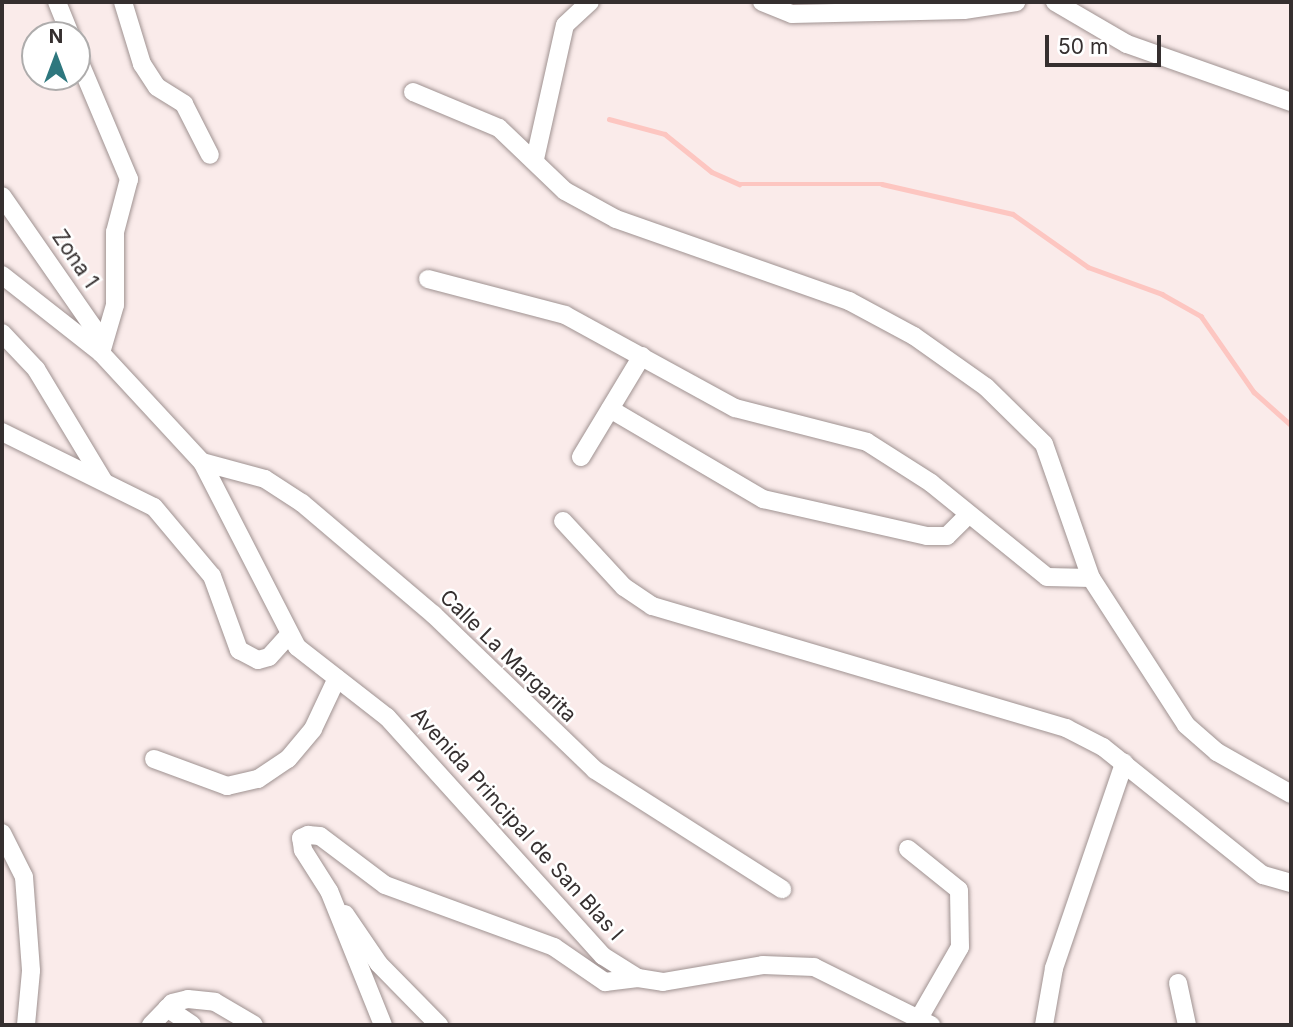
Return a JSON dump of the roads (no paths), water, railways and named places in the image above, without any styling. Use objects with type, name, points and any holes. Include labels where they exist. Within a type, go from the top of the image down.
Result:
[{"type":"street","points":[[57,2],[64,21]]},
{"type":"street","points":[[122,2],[142,65],[157,87],[184,104],[210,155]]},
{"type":"street","points":[[535,159],[565,25],[590,2]]},
{"type":"street","points":[[762,2],[792,14],[964,10],[1016,2]]},
{"type":"street","points":[[1055,2],[1126,44],[1291,102]]},
{"type":"street","points":[[2,275],[101,353],[115,305],[115,232],[129,178],[91,89]]},
{"type":"street","points":[[413,92],[499,128],[535,159],[565,191],[616,219],[849,301],[914,336],[986,387],[1044,444],[1091,578],[1186,724],[1217,752],[1291,794]]},
{"type":"street","name":"Zona 1","points":[[2,196],[93,327],[101,353]]},
{"type":"street","points":[[428,279],[565,315],[735,408],[867,442],[968,515],[1047,577],[1091,578]]},
{"type":"street","points":[[2,333],[36,369],[103,480]]},
{"type":"street","name":"Avenida Principal de San Blas I","points":[[101,353],[202,462],[290,634],[337,678],[387,717],[603,956],[638,978],[663,982],[763,965],[814,967],[925,1023]]},
{"type":"street","points":[[581,457],[642,356]]},
{"type":"street","points":[[610,409],[763,499],[927,536],[947,536],[968,515]]},
{"type":"street","points":[[2,432],[154,507],[191,545],[212,576],[239,650],[258,660],[269,657],[290,634]]},
{"type":"street","name":"Calle La Margarita","points":[[202,462],[265,479],[302,503],[433,614],[595,770],[782,889]]},
{"type":"street","points":[[563,521],[624,587],[652,606],[1066,728],[1124,763],[1263,875],[1291,883]]},
{"type":"street","points":[[154,759],[227,786],[258,779],[288,759],[313,729],[337,678]]},
{"type":"street","points":[[1044,1025],[1054,968],[1124,763]]},
{"type":"street","points":[[2,833],[24,877],[31,971],[26,1025]]},
{"type":"street","points":[[383,1025],[329,891],[301,838],[320,836],[414,899],[554,947],[605,982],[638,978]]},
{"type":"street","points":[[908,849],[959,890],[960,947],[925,1023]]},
{"type":"street","points":[[329,891],[379,964],[439,1025]]},
{"type":"street","points":[[1178,984],[1187,1025]]},
{"type":"street","points":[[151,1025],[167,1008],[188,999],[215,1002],[254,1025]]},
{"type":"street","points":[[167,1008],[192,1025]]},
{"type":"waterway","points":[[609,119],[665,134],[712,172],[739,184],[882,184],[1013,214],[1088,267],[1162,294],[1201,316],[1254,392],[1291,425]]}]
